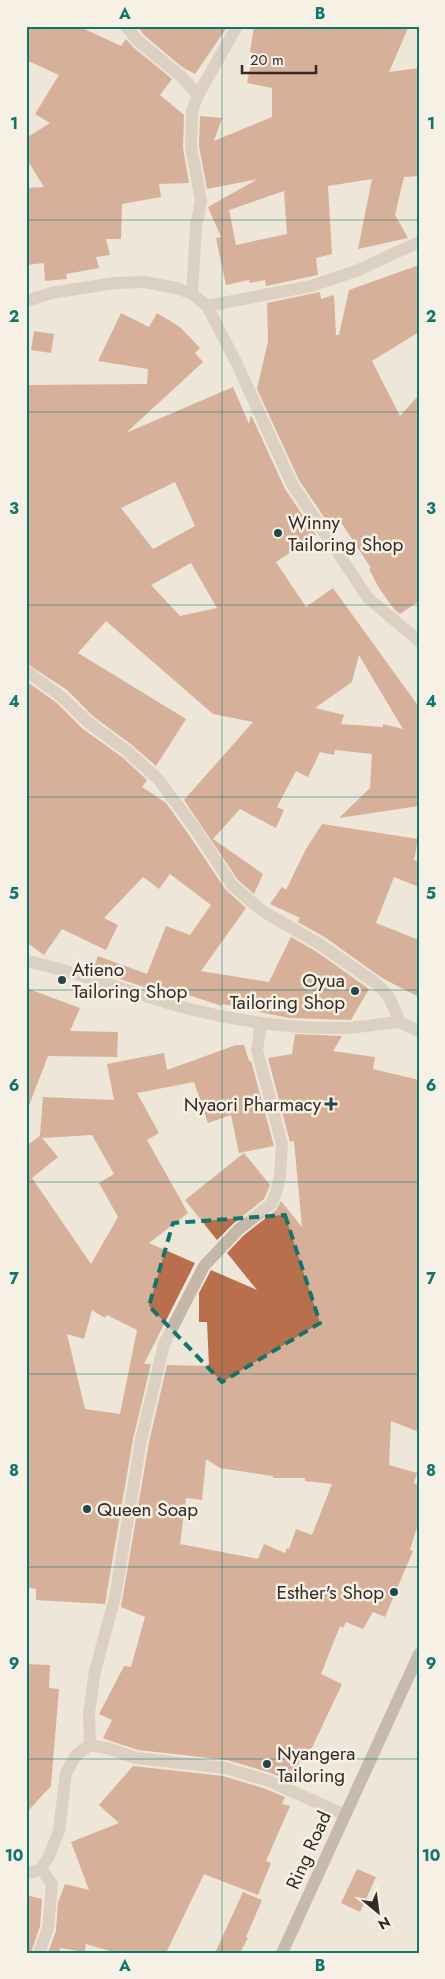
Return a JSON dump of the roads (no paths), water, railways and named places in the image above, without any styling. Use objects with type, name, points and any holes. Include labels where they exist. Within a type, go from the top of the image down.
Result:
[{"type":"main road","name":"Ring Road","points":[[282,1953],[419,1654]]},
{"type":"street","points":[[126,26],[138,41],[182,77],[198,95]]},
{"type":"street","points":[[192,294],[196,227],[200,201],[191,147],[192,112],[198,95],[237,26]]},
{"type":"street","points":[[207,306],[311,286],[356,271],[419,242]]},
{"type":"street","points":[[26,301],[51,293],[114,283],[145,282],[176,288],[192,294],[207,306],[236,362],[292,484],[368,598],[419,641]]},
{"type":"street","points":[[26,671],[62,697],[159,780],[196,830],[232,885],[261,910],[321,945],[377,984],[389,997],[400,1022]]},
{"type":"street","points":[[26,961],[48,965],[172,1004],[261,1022],[318,1028],[342,1028],[400,1022],[419,1031]]},
{"type":"street","points":[[90,1745],[89,1713],[96,1671],[115,1597],[141,1440],[164,1344],[204,1266],[239,1229],[271,1204],[280,1177],[282,1144],[257,1050],[261,1022]]},
{"type":"street","points":[[26,1874],[41,1869],[49,1856],[59,1831],[66,1773],[76,1755],[90,1745],[110,1749],[136,1758],[225,1768],[269,1781],[345,1815]]},
{"type":"street","points":[[39,1953],[48,1928],[52,1884],[41,1869]]},
{"type":"place","name":"Winny Tailoring Shop","points":[[278,533]]},
{"type":"place","name":"Atieno Tailoring Shop","points":[[62,980]]},
{"type":"place","name":"Oyua Tailoring Shop","points":[[355,991]]},
{"type":"place","name":"Nyaori Pharmacy","points":[[331,1104]]},
{"type":"place","name":"Queen Soap","points":[[87,1509]]},
{"type":"place","name":"Esther's Shop","points":[[394,1592]]},
{"type":"place","name":"Nyangera Tailoring","points":[[267,1764]]}]
